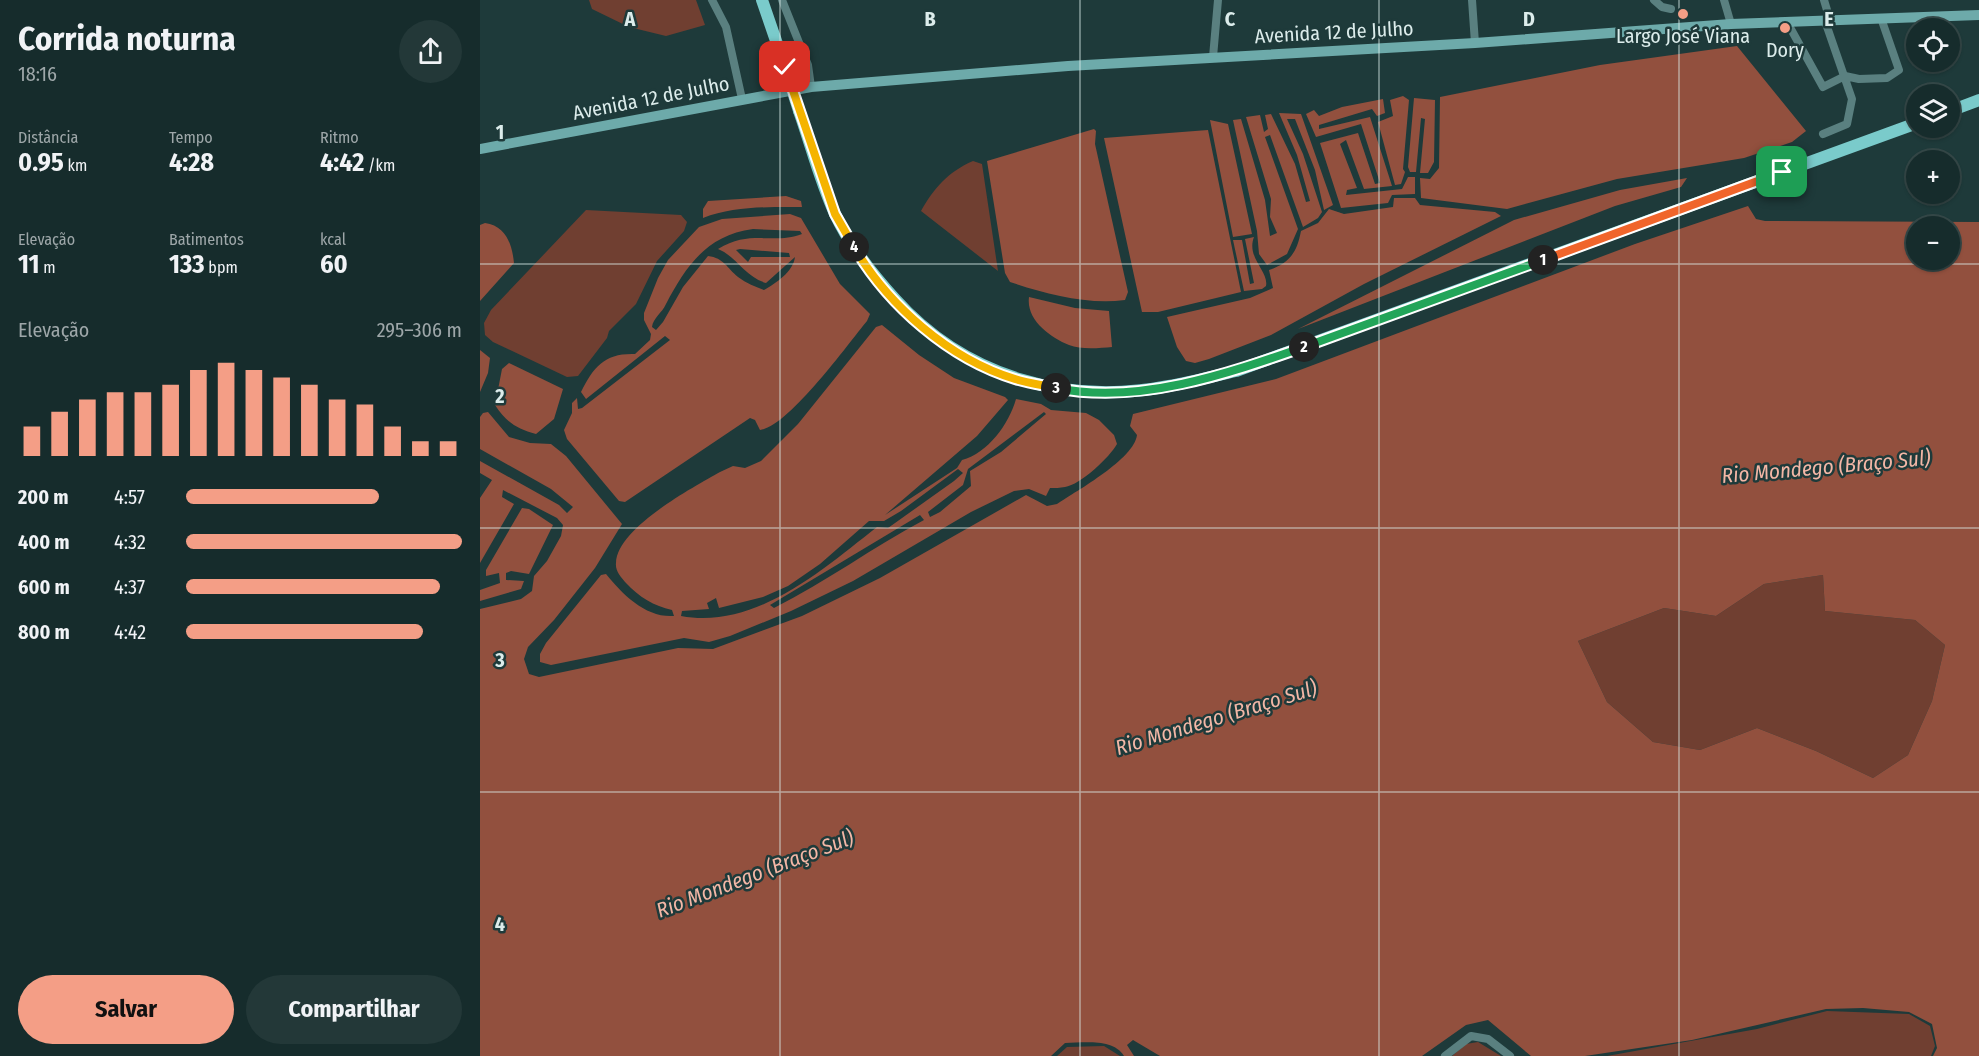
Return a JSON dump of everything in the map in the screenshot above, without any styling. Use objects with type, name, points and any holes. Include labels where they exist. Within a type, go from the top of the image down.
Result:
[{"type":"main road","points":[[762,0],[835,214],[866,267],[916,323],[966,357],[1014,379],[1065,390],[1112,392],[1167,387],[1236,371],[1906,127]]},
{"type":"main road","name":"Avenida 12 de Julho","points":[[480,149],[811,87],[1213,57],[1475,43],[1731,24],[1979,15]]},
{"type":"main road","points":[[1960,107],[1979,100]]},
{"type":"street","points":[[712,0],[726,27],[742,99]]},
{"type":"street","points":[[782,0],[808,65],[811,87]]},
{"type":"street","points":[[1213,57],[1218,0]]},
{"type":"street","points":[[1472,0],[1475,43]]},
{"type":"street","points":[[1654,0],[1662,7],[1671,9]]},
{"type":"street","points":[[1725,0],[1731,24]]},
{"type":"street","points":[[1823,134],[1847,124],[1852,99],[1828,21],[1824,0]]},
{"type":"street","points":[[1787,22],[1822,87],[1845,76],[1859,79],[1887,78],[1899,70],[1881,18]]},
{"type":"street","points":[[1445,1056],[1471,1036],[1488,1039],[1510,1056]]},
{"type":"shaded area","points":[[589,0],[696,0],[705,25],[666,36],[629,27],[592,9]]},
{"type":"shaded area","points":[[973,161],[982,164],[998,271],[921,211],[942,182],[956,170]]},
{"type":"shaded area","points":[[586,210],[681,215],[687,222],[684,231],[657,261],[636,304],[609,331],[607,338],[578,376],[567,377],[493,342],[485,335],[484,323],[491,310]]},
{"type":"shaded area","points":[[1823,575],[1825,611],[1915,620],[1945,645],[1932,701],[1908,755],[1873,778],[1816,751],[1757,728],[1700,750],[1653,742],[1607,702],[1578,641],[1664,608],[1716,616],[1764,584]]},
{"type":"shaded area","points":[[1827,1011],[1909,1014],[1930,1026],[1935,1046],[1931,1056],[1607,1056],[1757,1029]]},
{"type":"shaded area","points":[[1478,1042],[1501,1056],[1452,1056],[1466,1044]]},
{"type":"shaded area","points":[[1104,1046],[1120,1056],[1057,1056],[1067,1047]]},
{"type":"water","points":[[1737,46],[1806,131],[1792,142],[1744,158],[1617,179],[1507,209],[1421,198],[1420,178],[1430,179],[1439,168],[1440,97],[1600,65]]},
{"type":"water","points":[[1403,96],[1409,100],[1403,169],[1405,172],[1401,184],[1395,185],[1378,122],[1393,116],[1390,100]]},
{"type":"water","points":[[1414,98],[1435,100],[1434,162],[1428,173],[1420,173],[1425,119],[1421,118],[1416,172],[1410,172],[1408,167]]},
{"type":"water","points":[[1383,99],[1385,113],[1377,116],[1372,109],[1319,125],[1319,129],[1370,117],[1392,186],[1364,189],[1346,140],[1340,144],[1357,188],[1347,190],[1346,195],[1402,189],[1408,177],[1415,177],[1415,194],[1392,195],[1388,203],[1341,208],[1320,143],[1358,133],[1375,184],[1380,183],[1361,124],[1316,137],[1306,114],[1314,110],[1319,116],[1342,107]]},
{"type":"water","points":[[1279,113],[1301,114],[1333,205],[1324,210],[1315,170],[1295,119],[1287,119],[1303,154],[1322,212],[1318,218],[1303,227],[1270,135],[1265,137],[1298,229],[1287,254],[1267,265],[1259,254],[1257,231],[1233,120],[1241,119],[1265,200],[1270,236],[1277,233],[1270,217],[1271,199],[1246,117],[1260,115],[1264,132],[1268,129],[1265,115],[1271,114],[1295,164],[1306,202],[1310,201],[1297,155]]},
{"type":"water","points":[[1210,120],[1228,124],[1252,234],[1233,237]]},
{"type":"water","points":[[1094,129],[1096,131],[1095,144],[1128,292],[1125,300],[1081,300],[1038,291],[1010,282],[1005,273],[987,161]]},
{"type":"water","points":[[1208,130],[1241,292],[1158,312],[1142,312],[1104,138]]},
{"type":"water","points":[[1687,178],[1681,187],[1615,206],[1298,329],[1514,220],[1620,190]]},
{"type":"water","points":[[786,196],[801,201],[802,207],[739,209],[703,218],[703,209],[708,201]]},
{"type":"water","points":[[1394,198],[1415,198],[1420,205],[1495,212],[1501,216],[1364,284],[1271,335],[1209,359],[1195,363],[1186,361],[1177,347],[1167,317],[1250,298],[1273,288],[1269,270],[1282,264],[1291,256],[1295,251],[1301,231],[1318,223],[1329,209],[1344,214],[1393,207]]},
{"type":"water","name":"Rio Mondego (Braço Sul)","points":[[1748,206],[1756,219],[1765,221],[1906,222],[1906,270],[1960,270],[1960,222],[1979,222],[1979,1056],[1933,1056],[1937,1048],[1932,1024],[1909,1012],[1863,1008],[1826,1009],[1692,1040],[1585,1056],[1531,1056],[1488,1020],[1466,1025],[1422,1056],[1160,1056],[1133,1040],[1127,1045],[1134,1056],[1124,1056],[1113,1046],[1089,1042],[1065,1043],[1051,1056],[480,1056],[480,609],[521,599],[532,591],[534,576],[547,561],[561,536],[563,525],[557,518],[503,490],[502,497],[514,504],[480,563],[480,498],[492,480],[480,473],[480,461],[559,505],[567,513],[573,507],[551,489],[480,449],[480,417],[483,413],[488,412],[509,437],[530,443],[551,444],[566,456],[622,524],[595,568],[554,620],[528,647],[524,659],[529,674],[539,677],[678,648],[713,649],[802,616],[880,578],[1026,495],[1047,506],[1057,504],[1104,473],[1126,454],[1134,444],[1137,435],[1130,426],[1133,414],[1276,379],[1635,244]],"holes":[[[1823,575],[1825,611],[1915,620],[1945,645],[1932,701],[1908,755],[1873,778],[1816,751],[1757,728],[1700,750],[1653,742],[1607,702],[1578,641],[1664,608],[1716,616],[1764,584]]]},
{"type":"water","points":[[790,214],[801,218],[840,284],[870,314],[832,365],[786,415],[760,430],[755,420],[750,418],[625,502],[619,501],[567,439],[564,430],[572,413],[572,403],[577,398],[578,409],[582,408],[670,340],[665,336],[586,399],[581,392],[596,368],[602,363],[616,356],[635,354],[650,340],[651,334],[644,320],[644,313],[668,260],[699,227],[722,219]],"holes":[[[753,229],[800,231],[802,234],[781,238],[751,238],[730,243],[718,249],[730,256],[752,276],[766,283],[795,257],[791,268],[783,276],[764,290],[741,279],[718,259],[708,256],[683,287],[663,322],[656,330],[652,327],[682,277],[700,254],[723,238]],[[736,250],[789,253],[790,257],[751,257],[748,262]]]},
{"type":"water","points":[[485,223],[498,228],[507,237],[514,263],[480,301],[480,225]]},
{"type":"water","points":[[1254,237],[1253,251],[1266,280],[1266,286],[1262,289],[1244,291],[1233,240],[1242,240],[1250,284],[1254,283],[1245,239]]},
{"type":"water","points":[[1029,297],[1075,308],[1109,311],[1112,347],[1079,348],[1054,337],[1035,320],[1031,313]]},
{"type":"water","points":[[882,325],[919,355],[954,378],[1008,400],[977,436],[885,515],[957,468],[962,460],[989,444],[1003,427],[1016,399],[1041,404],[1051,410],[1086,413],[1099,420],[1114,435],[1117,444],[1094,470],[1071,485],[1050,488],[1046,496],[1029,489],[1014,491],[971,512],[853,581],[791,611],[730,636],[709,642],[684,638],[551,665],[540,662],[540,654],[546,643],[601,575],[606,574],[636,604],[654,613],[674,616],[672,610],[636,593],[616,569],[620,550],[629,536],[658,510],[720,472],[733,466],[745,468],[761,461],[798,424],[876,327]],"holes":[[[1044,412],[1046,414],[1001,452],[970,471],[971,486],[940,512],[930,517],[928,512],[963,485],[968,469]],[[958,469],[963,473],[888,528],[877,527],[811,577],[762,605],[736,614],[709,618],[681,616],[682,611],[709,609],[707,603],[716,598],[719,608],[763,597],[788,586],[820,564],[869,521],[884,521]],[[920,515],[924,520],[793,598],[774,608],[770,605]]]},
{"type":"water","points":[[480,350],[490,358],[488,373],[480,392]]},
{"type":"water","points":[[509,363],[563,389],[554,419],[536,434],[512,424],[495,405],[502,369]]},
{"type":"water","points":[[522,508],[529,509],[553,525],[529,574],[511,571],[506,573],[506,580],[524,581],[521,589],[480,601],[480,590],[500,583],[499,573],[486,576],[486,570]]},
{"type":"place","name":"Largo José Viana","points":[[1683,14]]},
{"type":"place","name":"Dory","points":[[1785,28]]},
{"type":"route","points":[[785,67],[835,214],[866,267],[916,323],[966,357],[1014,379],[1065,390],[1112,392],[1167,387],[1236,371],[1782,172]]}]
